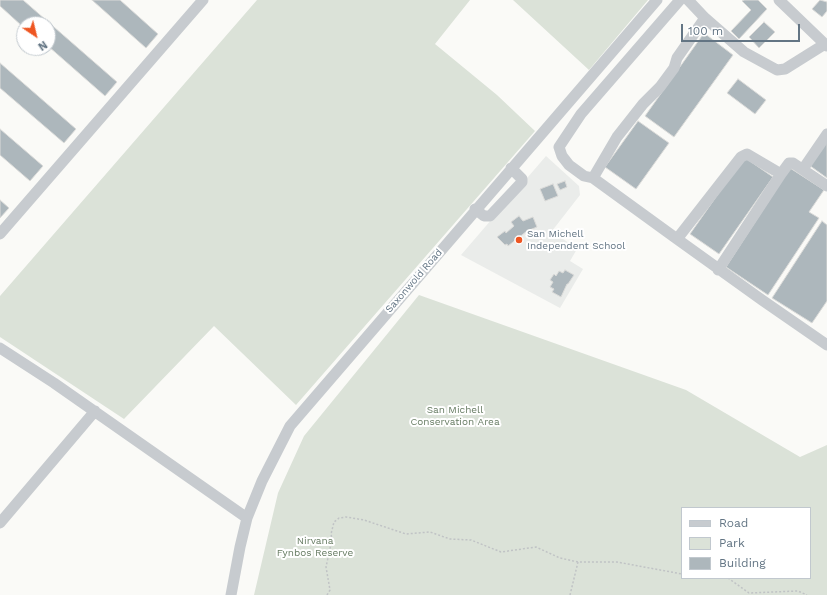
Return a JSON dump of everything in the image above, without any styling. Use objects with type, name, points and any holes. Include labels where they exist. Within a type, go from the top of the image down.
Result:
[{"type":"street","points":[[0,234],[203,0]]},
{"type":"street","name":"Saxonwold Road","points":[[231,595],[247,518],[264,475],[290,426],[475,209],[657,0]]},
{"type":"street","points":[[680,0],[581,114],[559,147],[562,156],[569,166],[584,176],[593,178],[718,270],[827,345]]},
{"type":"street","points":[[688,0],[705,18],[744,52],[777,70],[785,69],[826,45],[779,0]]},
{"type":"street","points":[[593,178],[618,137],[646,100],[660,87],[674,68],[677,58],[705,18]]},
{"type":"street","points":[[802,169],[827,134]]},
{"type":"street","points":[[677,239],[741,157],[750,154],[781,174]]},
{"type":"street","points":[[718,270],[781,174],[791,163],[827,186]]},
{"type":"street","points":[[475,209],[484,216],[490,216],[522,182],[522,179],[511,168]]},
{"type":"street","points":[[0,348],[95,411],[247,518]]},
{"type":"street","points":[[0,523],[95,411]]},
{"type":"path","points":[[327,595],[330,590],[326,567],[332,539],[331,534],[334,522],[339,518],[346,517],[364,520],[406,534],[430,532],[450,540],[471,540],[501,552],[536,547],[560,558],[578,562],[617,562],[681,574]]},
{"type":"path","points":[[570,595],[578,562]]},
{"type":"path","points":[[729,579],[749,593],[798,591],[807,595]]},
{"type":"shaded area","name":"San Michell Independent School","points":[[546,156],[579,186],[580,195],[552,231],[577,249],[570,261],[583,269],[560,308],[461,255]]},
{"type":"green space","points":[[257,0],[470,0],[435,44],[497,95],[535,131],[296,405],[214,326],[124,419],[0,337],[0,296]]},
{"type":"green space","points":[[513,0],[648,0],[589,70]]},
{"type":"green space","name":"San Michell Conservation Area","points":[[419,295],[686,390],[800,457],[827,445],[827,595],[254,595],[278,493],[304,436]]},
{"type":"building","points":[[0,0],[23,0],[41,16],[16,16],[16,21],[0,6]]},
{"type":"building","points":[[92,0],[120,0],[158,34],[146,48]]},
{"type":"building","points":[[758,0],[767,9],[739,39],[731,31],[751,10],[742,1]]},
{"type":"building","points":[[820,0],[827,2],[827,11],[822,17],[812,9]]},
{"type":"building","points":[[764,22],[775,32],[759,48],[749,37]]},
{"type":"building","points":[[56,29],[117,82],[105,96],[56,53]]},
{"type":"building","points":[[704,33],[733,55],[674,137],[645,116]]},
{"type":"building","points":[[0,63],[76,129],[64,143],[0,88]]},
{"type":"building","points":[[738,79],[766,100],[755,114],[727,93]]},
{"type":"building","points":[[638,121],[669,143],[636,189],[605,167]]},
{"type":"building","points":[[0,129],[43,166],[30,181],[0,155]]},
{"type":"building","points":[[827,139],[827,178],[809,165]]},
{"type":"building","points":[[744,157],[773,177],[719,254],[690,234]]},
{"type":"building","points":[[790,168],[824,190],[809,212],[819,218],[768,295],[726,267]]},
{"type":"building","points":[[565,181],[567,187],[560,190],[557,184]]},
{"type":"building","points":[[553,184],[558,196],[545,201],[540,189]]},
{"type":"building","points":[[0,200],[9,208],[0,218]]},
{"type":"building","points":[[519,216],[523,221],[533,217],[537,227],[527,231],[508,246],[507,244],[505,245],[497,237],[505,231],[506,233],[514,226],[511,222]]},
{"type":"building","points":[[822,221],[827,225],[827,301],[812,323],[772,298]]},
{"type":"building","points":[[565,270],[574,275],[567,284],[561,297],[552,292],[554,289],[550,287],[553,282],[550,280],[554,274],[556,276],[559,271],[563,273]]},
{"type":"place","name":"San Michell Independent School","points":[[519,240]]},
{"type":"park label","name":"Nirvana Fynbos Reserve","points":[[315,546]]}]
